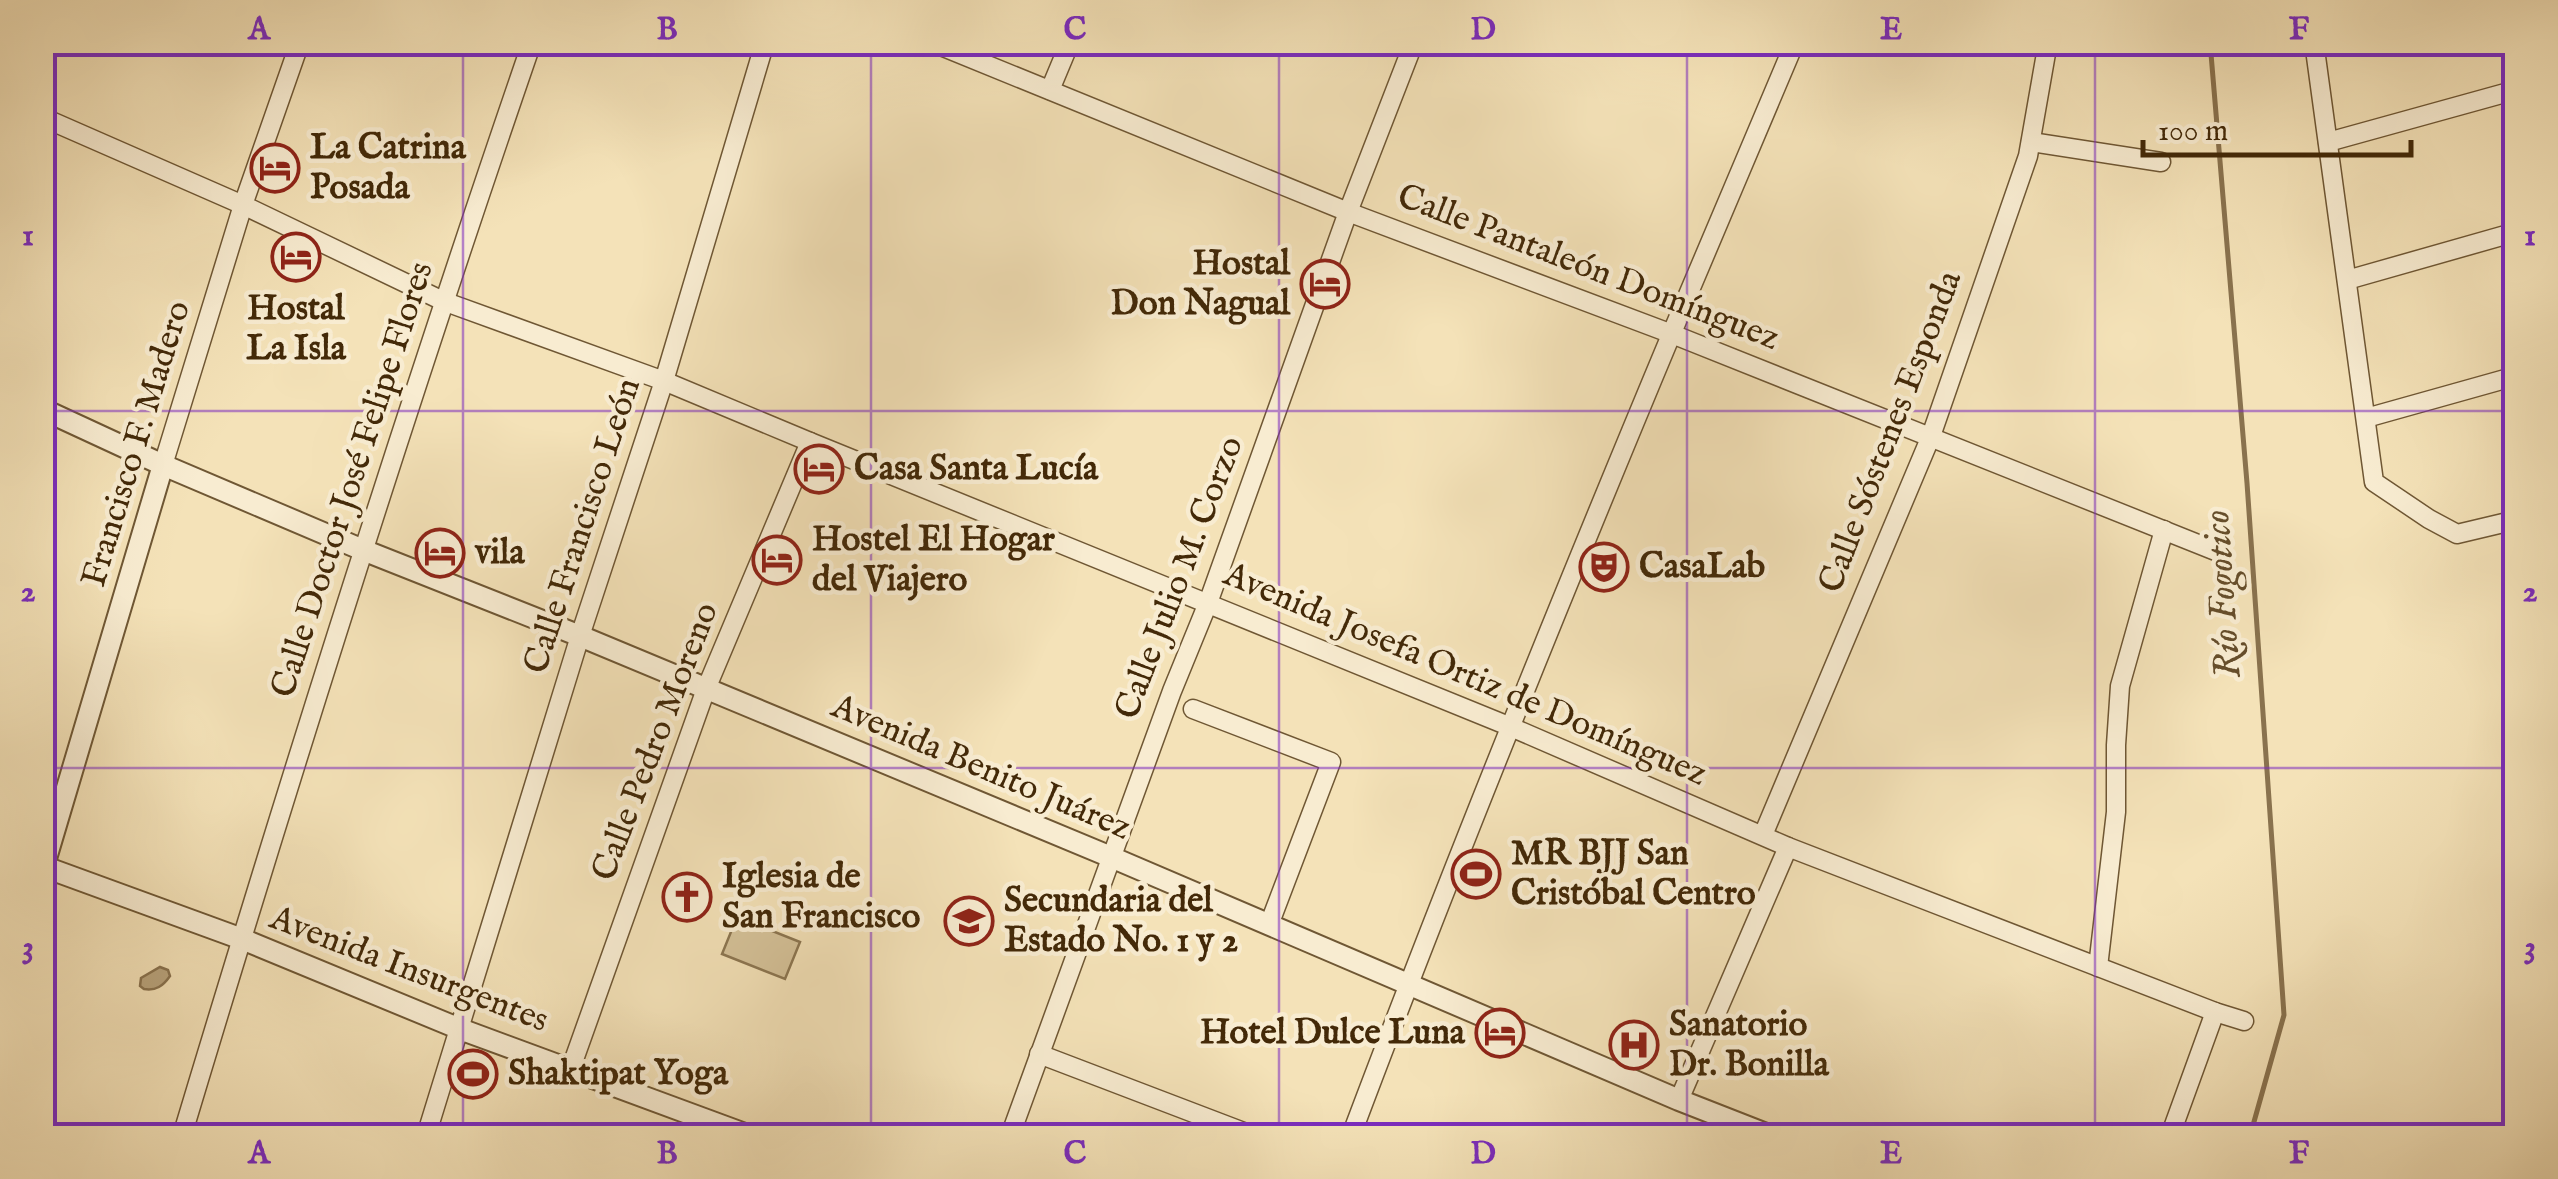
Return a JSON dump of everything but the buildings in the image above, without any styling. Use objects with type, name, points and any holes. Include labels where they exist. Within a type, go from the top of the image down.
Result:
[{"type":"street","name":"Francisco F. Madero","points":[[43,869],[243,205],[300,42]]},
{"type":"street","name":"Calle Doctor José Felipe Flores","points":[[182,1136],[363,550],[532,42]]},
{"type":"street","name":"Calle Francisco León","points":[[426,1136],[580,636],[664,380],[765,42]]},
{"type":"street","name":"Calle Pantaleón Domínguez","points":[[931,42],[1348,212],[1672,334],[2223,554]]},
{"type":"street","points":[[1050,90],[1070,42]]},
{"type":"street","name":"Calle Julio M. Corzo","points":[[1010,1136],[1172,691],[1208,604],[1348,212],[1414,42]]},
{"type":"street","points":[[1351,1136],[1511,727],[1795,42]]},
{"type":"street","name":"Calle Sóstenes Esponda","points":[[1763,835],[1931,436],[2028,156],[2048,42]]},
{"type":"street","points":[[2314,42],[2374,482],[2457,534],[2516,520]]},
{"type":"street","points":[[2328,142],[2516,90]]},
{"type":"street","name":"Avenida Josefa Ortiz de Domínguez","points":[[42,117],[243,205],[443,301],[664,380],[1511,727],[1788,846],[2244,1021]]},
{"type":"street","points":[[2031,142],[2161,162]]},
{"type":"street","points":[[2348,280],[2516,232]]},
{"type":"street","points":[[2366,418],[2516,376]]},
{"type":"street","name":"Avenida Benito Juárez","points":[[42,409],[363,550],[706,688],[1770,1136]]},
{"type":"street","name":"Calle Pedro Moreno","points":[[570,1068],[706,688],[810,442]]},
{"type":"street","points":[[2098,967],[2116,812],[2120,686],[2164,530]]},
{"type":"street","points":[[1192,709],[1330,762],[1269,925]]},
{"type":"street","points":[[1679,1100],[1788,846]]},
{"type":"street","name":"Avenida Insurgentes","points":[[43,869],[242,939],[460,1029],[570,1068],[701,1128],[750,1136]]},
{"type":"street","points":[[2170,1136],[2214,1012]]},
{"type":"street","points":[[1040,1054],[1254,1136]]},
{"type":"shaded area","points":[[737,917],[800,942],[785,979],[722,954]]},
{"type":"shaded area","points":[[160,967],[168,970],[170,976],[165,983],[152,989],[140,986],[141,978]]},
{"type":"waterway","name":"Río Fogotico","points":[[2210,42],[2247,483],[2284,1015],[2250,1136]]},
{"type":"place","name":"La Catrina Posada","points":[[275,168]]},
{"type":"place","name":"Hostal La Isla","points":[[296,257]]},
{"type":"place","name":"Hostal Don Nagual","points":[[1325,284]]},
{"type":"place","name":"Casa Santa Lucía","points":[[819,469]]},
{"type":"place","name":"vila","points":[[440,553]]},
{"type":"place","name":"Hostel El Hogar del Viajero","points":[[777,560]]},
{"type":"place","name":"CasaLab","points":[[1604,567]]},
{"type":"place","name":"MR BJJ San Cristóbal Centro","points":[[1476,874]]},
{"type":"place","name":"Iglesia de San Francisco","points":[[687,897]]},
{"type":"place","name":"Secundaria del Estado No. 1 y 2","points":[[969,921]]},
{"type":"place","name":"Hotel Dulce Luna","points":[[1500,1033]]},
{"type":"place","name":"Sanatorio Dr. Bonilla","points":[[1634,1045]]},
{"type":"place","name":"Shaktipat Yoga","points":[[473,1074]]}]
